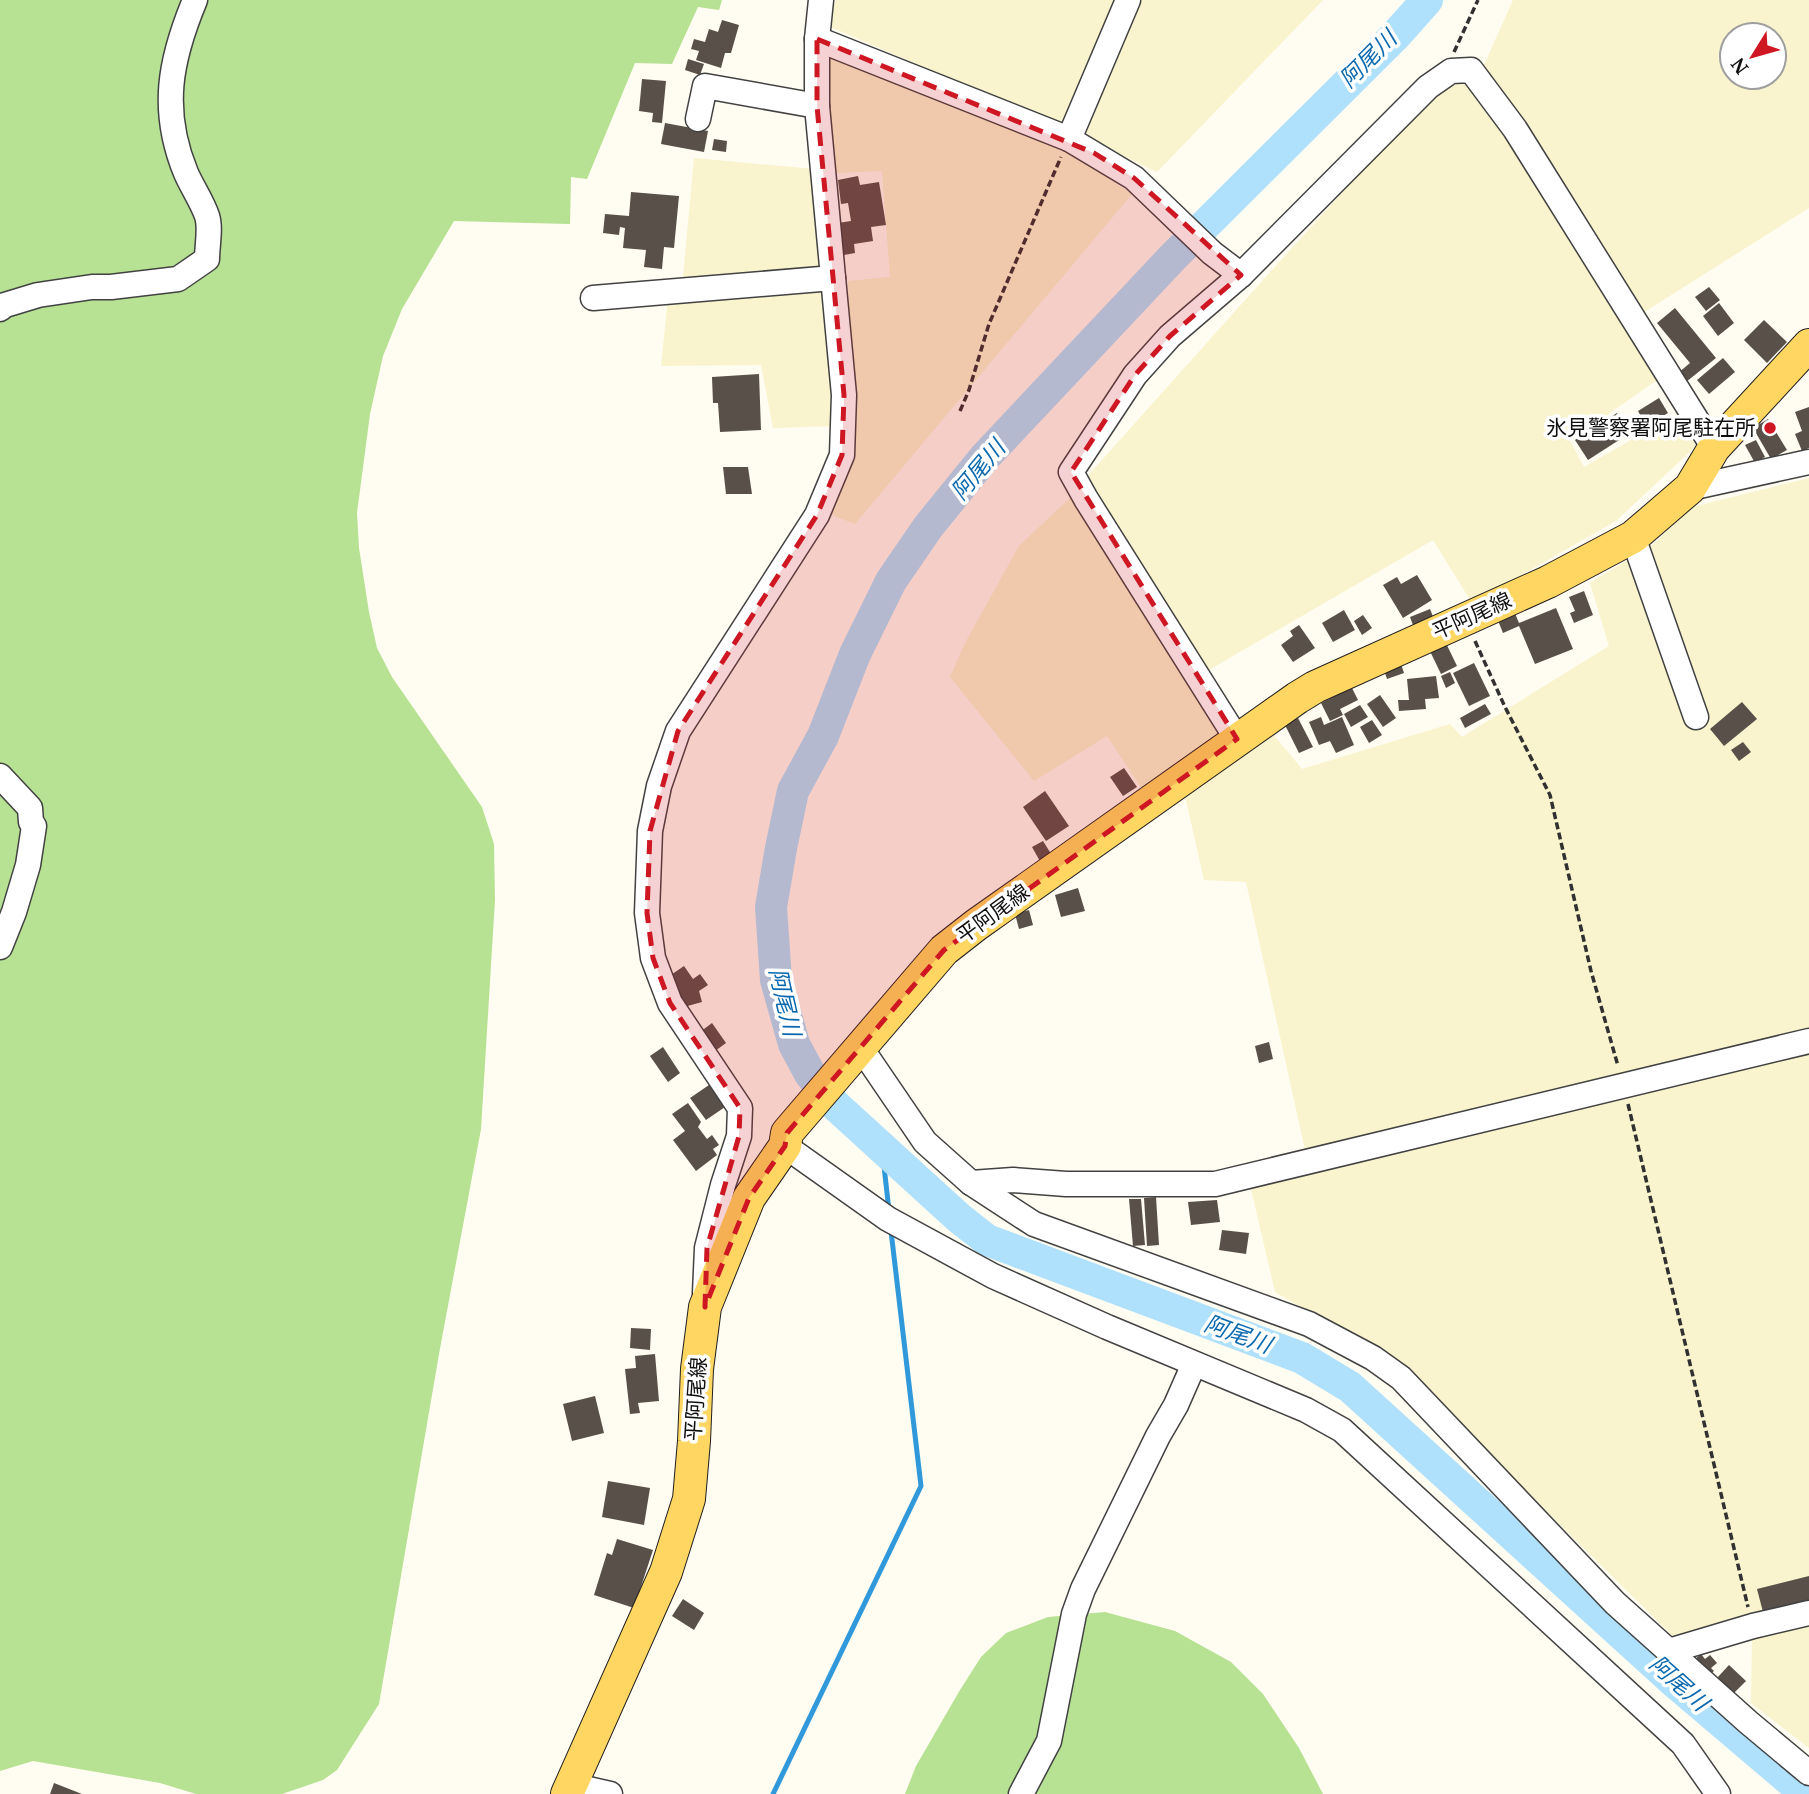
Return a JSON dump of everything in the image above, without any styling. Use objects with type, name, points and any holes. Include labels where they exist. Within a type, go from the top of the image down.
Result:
[{"type":"main road","name":"平阿尾線","points":[[569,1789],[666,1572],[689,1499],[697,1369],[705,1307],[749,1198],[786,1140],[944,950],[1237,739],[1315,687],[1548,582],[1633,537],[1690,488],[1714,448],[1809,345]]},
{"type":"street","points":[[0,309],[38,295],[178,279],[207,259],[208,218],[185,172],[173,134],[169,102],[173,69],[195,0]]},
{"type":"street","points":[[705,1307],[707,1248],[739,1136],[740,1108],[670,1003],[653,958],[647,913],[650,831],[659,786],[678,732],[817,514],[842,455],[844,395],[817,106],[817,39],[821,0]]},
{"type":"street","points":[[1069,139],[1128,0]]},
{"type":"street","points":[[817,39],[1069,139],[1134,178],[1212,253],[1241,275]]},
{"type":"street","points":[[1237,739],[1071,472],[1135,375],[1170,336],[1241,275],[1419,95],[1451,71],[1471,70],[1515,129],[1714,448]]},
{"type":"street","points":[[698,119],[705,86],[817,106]]},
{"type":"street","points":[[593,298],[833,278]]},
{"type":"street","points":[[1690,488],[1809,462]]},
{"type":"street","points":[[1633,537],[1696,717]]},
{"type":"street","points":[[0,776],[30,808],[33,826],[28,865],[15,912],[0,947]]},
{"type":"street","points":[[971,1182],[1013,1180],[1066,1184],[1214,1184],[1809,1041]]},
{"type":"street","points":[[857,1052],[926,1142],[971,1182],[1034,1224],[1309,1324],[1373,1358],[1401,1378],[1615,1603],[1809,1773]]},
{"type":"street","points":[[786,1140],[888,1219],[993,1276],[1307,1410],[1342,1430],[1683,1744],[1718,1794]]},
{"type":"street","points":[[1021,1794],[1049,1741],[1074,1614],[1083,1589],[1194,1364]]},
{"type":"street","points":[[1669,1651],[1753,1626],[1809,1613]]},
{"type":"street","points":[[569,1789],[610,1794]]},
{"type":"path","points":[[1451,71],[1454,48],[1478,0]]},
{"type":"path","points":[[960,411],[989,324],[1069,139]]},
{"type":"path","points":[[1466,619],[1505,707],[1550,795],[1753,1626]]},
{"type":"highlighted area","points":[[817,39],[1094,153],[1134,178],[1241,275],[1170,336],[1135,375],[1071,472],[1237,739],[944,950],[787,1133],[785,1146],[749,1198],[705,1307],[707,1248],[739,1136],[740,1108],[670,1003],[653,958],[647,913],[650,831],[678,731],[817,515],[842,455],[844,395],[817,106]]},
{"type":"shaded area","points":[[836,0],[1120,0],[1065,128],[826,25]]},
{"type":"shaded area","points":[[1140,0],[1323,0],[1157,172],[1083,137]]},
{"type":"shaded area","points":[[1513,0],[1809,0],[1809,208],[1638,316],[1483,67]]},
{"type":"shaded area","points":[[825,51],[1055,143],[1132,194],[855,524],[827,513],[852,460],[848,281],[890,277],[882,171],[836,173]]},
{"type":"shaded area","points":[[1464,79],[1486,102],[1657,380],[1570,441],[1584,467],[1678,413],[1696,446],[1616,521],[1472,603],[1433,540],[1207,671],[1084,480],[1436,89]]},
{"type":"shaded area","points":[[694,158],[814,169],[824,271],[683,277]]},
{"type":"shaded area","points":[[826,286],[837,426],[773,428],[761,365],[661,366],[668,298]]},
{"type":"shaded area","points":[[1809,478],[1809,1029],[1305,1150],[1246,882],[1204,880],[1185,796],[1273,734],[1302,769],[1450,724],[1462,737],[1609,646],[1590,583],[1655,543],[1688,508]]},
{"type":"shaded area","points":[[1074,494],[1225,732],[1146,795],[1107,736],[1034,781],[950,677],[965,643],[1019,546]]},
{"type":"shaded area","points":[[1809,1054],[1809,1605],[1674,1637],[1503,1469],[1413,1372],[1275,1292],[1251,1189]]},
{"type":"shaded area","points":[[1809,1625],[1809,1748],[1751,1703],[1752,1638]]},
{"type":"green space","points":[[0,0],[722,0],[719,10],[698,7],[672,64],[635,63],[587,179],[571,177],[570,224],[454,221],[402,309],[383,356],[370,414],[357,513],[359,548],[377,648],[392,677],[482,807],[494,844],[495,900],[481,1129],[379,1704],[337,1770],[323,1780],[282,1794],[196,1794],[160,1783],[33,1761],[0,1771]]},
{"type":"green space","points":[[1105,1612],[1175,1631],[1231,1662],[1263,1694],[1299,1748],[1323,1794],[905,1794],[916,1766],[960,1690],[981,1657],[1006,1633],[1048,1617]]},
{"type":"building","points":[[722,20],[739,25],[731,53],[725,53],[721,68],[696,60],[699,51],[691,49],[694,39],[705,42],[709,29],[718,32]]},
{"type":"building","points":[[688,59],[704,64],[700,75],[685,70]]},
{"type":"building","points":[[642,79],[666,81],[662,123],[652,122],[653,113],[639,111]]},
{"type":"building","points":[[665,123],[708,131],[704,152],[661,144]]},
{"type":"building","points":[[714,139],[727,141],[726,152],[712,150]]},
{"type":"building","points":[[858,176],[860,185],[879,182],[886,225],[871,227],[873,241],[854,244],[855,253],[844,255],[838,223],[851,221],[848,203],[841,204],[838,180]]},
{"type":"building","points":[[631,192],[679,196],[674,248],[664,247],[662,269],[644,267],[646,250],[623,248],[625,228],[620,227],[619,235],[603,233],[605,214],[629,216]]},
{"type":"building","points":[[1709,287],[1720,300],[1706,311],[1695,297]]},
{"type":"building","points":[[1719,303],[1734,323],[1718,336],[1703,316]]},
{"type":"building","points":[[1675,308],[1716,358],[1686,382],[1678,373],[1690,363],[1657,323]]},
{"type":"building","points":[[1764,320],[1787,342],[1767,363],[1744,340]]},
{"type":"building","points":[[1723,358],[1735,372],[1709,394],[1697,380]]},
{"type":"building","points":[[759,374],[761,430],[720,432],[718,403],[713,403],[712,377]]},
{"type":"building","points":[[1659,398],[1668,413],[1646,426],[1638,411]]},
{"type":"building","points":[[1809,407],[1809,448],[1802,451],[1795,434],[1802,431],[1795,412]]},
{"type":"building","points":[[1617,413],[1630,433],[1588,460],[1575,440]]},
{"type":"building","points":[[1768,419],[1787,450],[1771,459],[1753,428]]},
{"type":"building","points":[[1756,440],[1765,457],[1755,463],[1745,445]]},
{"type":"building","points":[[723,467],[748,467],[752,494],[726,494]]},
{"type":"building","points":[[1417,575],[1432,600],[1403,618],[1383,585],[1397,577],[1401,584]]},
{"type":"building","points":[[1584,591],[1593,615],[1574,623],[1570,613],[1575,611],[1569,597]]},
{"type":"building","points":[[1556,608],[1573,649],[1535,664],[1519,626],[1503,633],[1497,618],[1514,611],[1519,623]]},
{"type":"building","points":[[1430,609],[1434,619],[1414,628],[1410,617]]},
{"type":"building","points":[[1344,610],[1355,630],[1333,642],[1322,623]]},
{"type":"building","points":[[1363,615],[1372,628],[1362,635],[1354,621]]},
{"type":"building","points":[[1299,625],[1315,648],[1293,662],[1281,645],[1293,636],[1290,631]]},
{"type":"building","points":[[1444,639],[1457,666],[1441,674],[1428,647]]},
{"type":"building","points":[[1474,663],[1490,696],[1469,706],[1453,673]]},
{"type":"building","points":[[1401,664],[1404,673],[1387,679],[1384,670]]},
{"type":"building","points":[[1450,672],[1455,683],[1446,688],[1441,676]]},
{"type":"building","points":[[1436,676],[1439,698],[1425,699],[1426,709],[1399,711],[1398,700],[1409,700],[1407,679]]},
{"type":"building","points":[[1352,688],[1358,700],[1340,709],[1343,715],[1330,721],[1321,703]]},
{"type":"building","points":[[1380,695],[1396,718],[1383,727],[1367,704]]},
{"type":"building","points":[[1742,702],[1757,719],[1724,746],[1710,729]]},
{"type":"building","points":[[1485,704],[1491,714],[1465,728],[1460,718]]},
{"type":"building","points":[[1360,705],[1368,717],[1351,727],[1344,714]]},
{"type":"building","points":[[1321,717],[1324,725],[1342,717],[1354,745],[1336,753],[1330,741],[1319,745],[1309,722]]},
{"type":"building","points":[[1298,718],[1313,747],[1299,753],[1285,725]]},
{"type":"building","points":[[1372,720],[1382,735],[1369,743],[1360,727]]},
{"type":"building","points":[[1743,742],[1751,752],[1739,761],[1731,750]]},
{"type":"building","points":[[1124,768],[1137,787],[1123,796],[1110,777]]},
{"type":"building","points":[[1045,791],[1069,826],[1046,841],[1023,807]]},
{"type":"building","points":[[1043,841],[1053,857],[1041,863],[1032,847]]},
{"type":"building","points":[[1078,888],[1085,911],[1061,917],[1055,895]]},
{"type":"building","points":[[1029,910],[1033,925],[1019,929],[1015,914]]},
{"type":"building","points":[[684,966],[693,979],[700,974],[708,985],[699,991],[702,1002],[684,1007],[665,979]]},
{"type":"building","points":[[712,1023],[726,1043],[715,1051],[700,1032]]},
{"type":"building","points":[[1269,1042],[1273,1059],[1259,1063],[1255,1046]]},
{"type":"building","points":[[663,1047],[680,1073],[668,1082],[650,1056]]},
{"type":"building","points":[[709,1085],[725,1107],[706,1120],[690,1098]]},
{"type":"building","points":[[688,1103],[701,1122],[698,1127],[707,1139],[712,1135],[719,1145],[713,1149],[717,1155],[696,1171],[673,1140],[685,1131],[672,1114]]},
{"type":"building","points":[[1156,1197],[1159,1245],[1147,1246],[1144,1198]]},
{"type":"building","points":[[1129,1199],[1141,1199],[1145,1245],[1133,1246]]},
{"type":"building","points":[[1217,1200],[1220,1222],[1191,1225],[1188,1202]]},
{"type":"building","points":[[1222,1230],[1249,1233],[1246,1254],[1219,1250]]},
{"type":"building","points":[[631,1328],[651,1329],[650,1350],[630,1348]]},
{"type":"building","points":[[655,1354],[659,1401],[638,1403],[640,1413],[630,1414],[625,1369],[636,1368],[635,1356]]},
{"type":"building","points":[[595,1396],[604,1433],[572,1441],[563,1404]]},
{"type":"building","points":[[608,1481],[650,1488],[644,1525],[602,1517]]},
{"type":"building","points":[[617,1539],[653,1550],[634,1608],[594,1595],[607,1553],[612,1555]]},
{"type":"building","points":[[1809,1576],[1809,1605],[1764,1616],[1757,1589]]},
{"type":"building","points":[[683,1599],[704,1613],[694,1630],[672,1616]]},
{"type":"building","points":[[1701,1654],[1705,1659],[1710,1655],[1717,1663],[1708,1676],[1694,1660]]},
{"type":"building","points":[[1729,1665],[1746,1681],[1733,1694],[1717,1678]]},
{"type":"building","points":[[54,1783],[82,1794],[50,1794]]},
{"type":"waterway","name":"阿尾川","points":[[1427,0],[1395,36],[1173,257],[984,458],[928,527],[891,581],[855,654],[823,736],[793,791],[771,907],[776,980],[794,1044],[810,1074],[835,1105],[959,1218],[987,1240],[1302,1358],[1350,1387],[1671,1679],[1804,1794]]},
{"type":"waterway","points":[[882,1148],[889,1211]]},
{"type":"waterway","points":[[773,1794],[921,1486],[891,1231]]},
{"type":"place","name":"氷見警察署阿尾駐在所","points":[[1770,428]]}]
